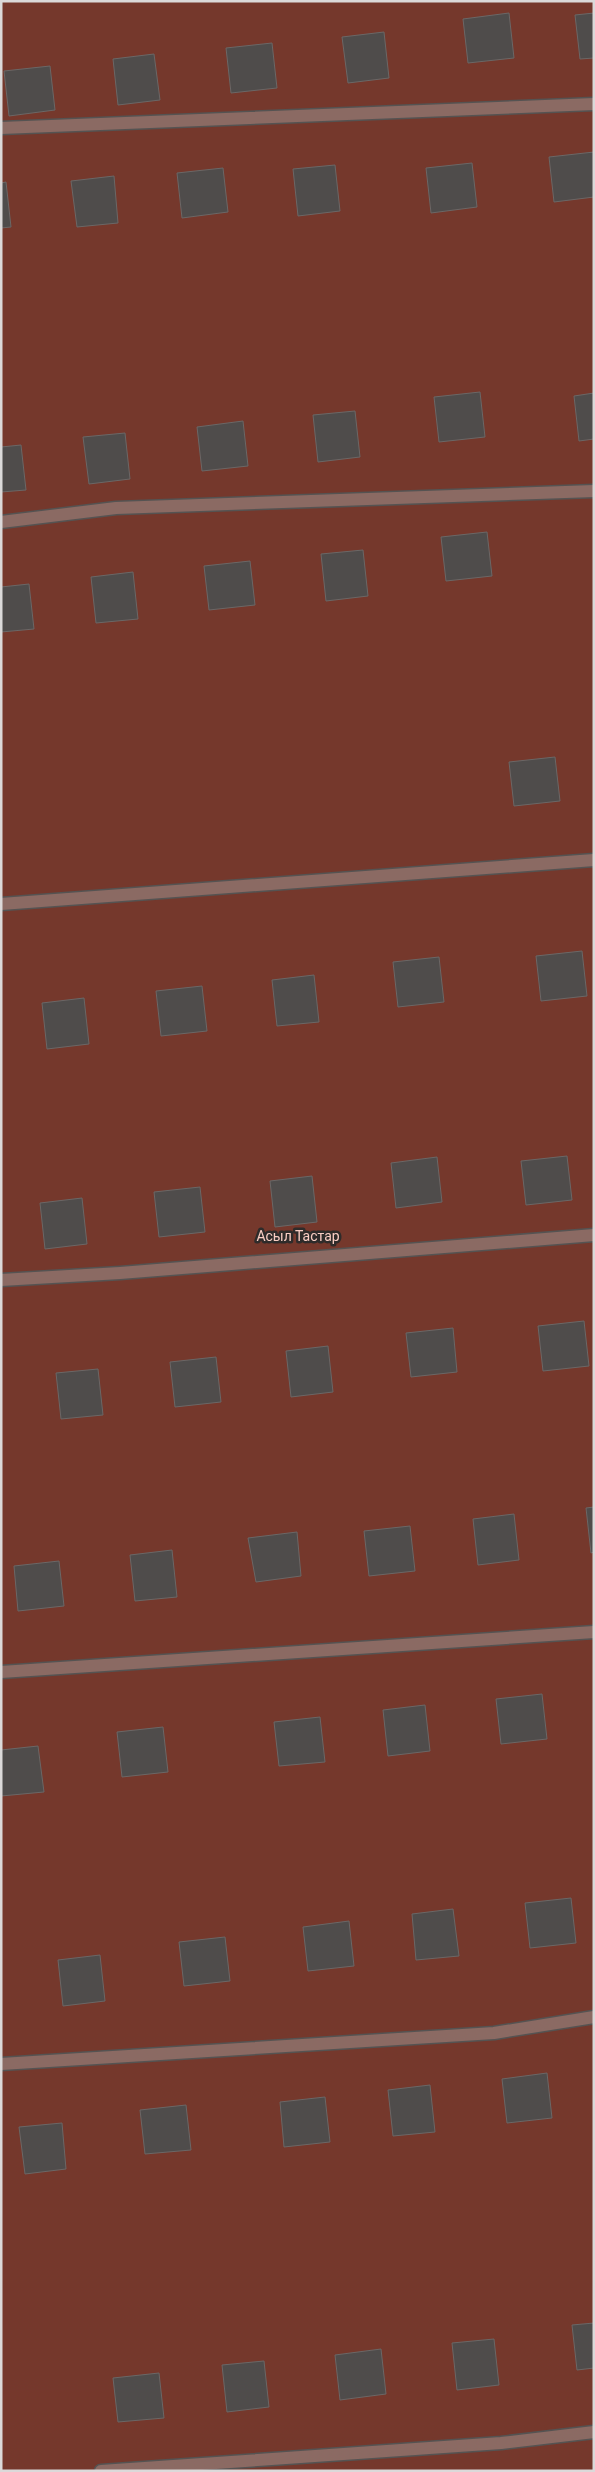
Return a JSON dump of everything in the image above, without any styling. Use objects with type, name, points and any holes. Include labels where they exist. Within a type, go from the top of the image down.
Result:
[{"type":"street","points":[[1,128],[594,104]]},
{"type":"street","points":[[1,522],[116,508],[594,491]]},
{"type":"street","points":[[1,904],[594,860]]},
{"type":"street","points":[[1,1280],[120,1273],[594,1235]]},
{"type":"street","points":[[1,1672],[594,1632]]},
{"type":"street","points":[[1,2064],[494,2033],[594,2017]]},
{"type":"street","points":[[101,2471],[501,2443],[594,2432]]},
{"type":"green space","name":"Асыл Тастар","points":[[1,1],[594,1],[594,2471],[1,2471]]},
{"type":"building","points":[[509,13],[514,58],[468,63],[463,19]]},
{"type":"building","points":[[594,13],[594,58],[580,59],[575,15]]},
{"type":"building","points":[[384,32],[389,78],[348,83],[342,37]]},
{"type":"building","points":[[272,43],[277,88],[231,93],[226,48]]},
{"type":"building","points":[[154,54],[160,100],[118,105],[113,59]]},
{"type":"building","points":[[50,66],[55,110],[9,116],[4,71]]},
{"type":"building","points":[[594,152],[594,197],[554,202],[549,157]]},
{"type":"building","points":[[472,163],[477,207],[431,213],[426,168]]},
{"type":"building","points":[[335,165],[340,211],[298,216],[293,169]]},
{"type":"building","points":[[223,168],[228,212],[182,218],[177,173]]},
{"type":"building","points":[[114,176],[118,223],[77,227],[71,181]]},
{"type":"building","points":[[6,182],[11,227],[1,228],[1,183]]},
{"type":"building","points":[[480,392],[485,437],[439,442],[434,397]]},
{"type":"building","points":[[594,393],[594,439],[579,441],[574,396]]},
{"type":"building","points":[[355,411],[360,457],[318,462],[313,415]]},
{"type":"building","points":[[243,421],[248,466],[202,471],[197,427]]},
{"type":"building","points":[[125,433],[130,479],[89,484],[83,437]]},
{"type":"building","points":[[21,445],[26,490],[1,492],[1,447]]},
{"type":"building","points":[[487,532],[492,576],[446,581],[441,537]]},
{"type":"building","points":[[363,550],[368,596],[326,601],[321,554]]},
{"type":"building","points":[[250,561],[255,605],[209,610],[204,566]]},
{"type":"building","points":[[133,572],[138,619],[96,623],[91,577]]},
{"type":"building","points":[[29,584],[34,629],[1,632],[1,587]]},
{"type":"building","points":[[555,757],[560,801],[514,806],[509,762]]},
{"type":"building","points":[[582,951],[587,996],[541,1001],[536,956]]},
{"type":"building","points":[[439,957],[444,1002],[398,1007],[393,962]]},
{"type":"building","points":[[314,975],[319,1022],[277,1026],[272,980]]},
{"type":"building","points":[[202,986],[207,1031],[161,1036],[156,991]]},
{"type":"building","points":[[84,998],[89,1044],[47,1049],[42,1003]]},
{"type":"building","points":[[567,1156],[572,1200],[526,1205],[521,1161]]},
{"type":"building","points":[[437,1157],[442,1202],[396,1208],[391,1163]]},
{"type":"building","points":[[312,1176],[317,1222],[275,1227],[270,1181]]},
{"type":"building","points":[[200,1187],[205,1232],[159,1237],[154,1192]]},
{"type":"building","points":[[82,1198],[87,1244],[45,1249],[40,1203]]},
{"type":"building","points":[[584,1321],[589,1366],[543,1371],[538,1326]]},
{"type":"building","points":[[453,1328],[457,1372],[411,1377],[406,1333]]},
{"type":"building","points":[[328,1346],[333,1392],[291,1397],[286,1351]]},
{"type":"building","points":[[216,1357],[221,1402],[175,1407],[170,1362]]},
{"type":"building","points":[[98,1369],[103,1415],[61,1419],[56,1373]]},
{"type":"building","points":[[594,1507],[594,1552],[591,1553],[586,1508]]},
{"type":"building","points":[[514,1514],[519,1560],[478,1565],[473,1519]]},
{"type":"building","points":[[410,1526],[415,1571],[369,1576],[364,1531]]},
{"type":"building","points":[[297,1532],[301,1576],[256,1582],[248,1538]]},
{"type":"building","points":[[172,1550],[177,1597],[135,1601],[130,1555]]},
{"type":"building","points":[[59,1561],[64,1606],[18,1611],[14,1566]]},
{"type":"building","points":[[542,1694],[547,1739],[501,1744],[496,1699]]},
{"type":"building","points":[[425,1705],[430,1751],[388,1756],[383,1710]]},
{"type":"building","points":[[320,1717],[325,1762],[279,1766],[274,1722]]},
{"type":"building","points":[[163,1727],[168,1772],[122,1777],[117,1732]]},
{"type":"building","points":[[38,1746],[44,1792],[1,1796],[1,1750]]},
{"type":"building","points":[[571,1898],[576,1943],[530,1948],[525,1903]]},
{"type":"building","points":[[453,1909],[459,1956],[416,1960],[412,1914]]},
{"type":"building","points":[[349,1921],[354,1966],[308,1971],[303,1927]]},
{"type":"building","points":[[225,1937],[230,1981],[184,1986],[179,1942]]},
{"type":"building","points":[[100,1955],[105,2001],[63,2006],[58,1960]]},
{"type":"building","points":[[547,2073],[552,2118],[507,2123],[502,2079]]},
{"type":"building","points":[[430,2085],[435,2132],[393,2136],[388,2090]]},
{"type":"building","points":[[325,2097],[330,2142],[284,2147],[280,2102]]},
{"type":"building","points":[[186,2105],[191,2150],[145,2154],[140,2110]]},
{"type":"building","points":[[62,2123],[66,2169],[25,2174],[19,2127]]},
{"type":"building","points":[[594,2323],[594,2368],[577,2370],[572,2325]]},
{"type":"building","points":[[494,2339],[499,2385],[457,2390],[452,2343]]},
{"type":"building","points":[[381,2349],[386,2394],[340,2400],[335,2355]]},
{"type":"building","points":[[264,2361],[269,2407],[227,2412],[222,2365]]},
{"type":"building","points":[[159,2373],[164,2418],[118,2422],[113,2378]]}]
